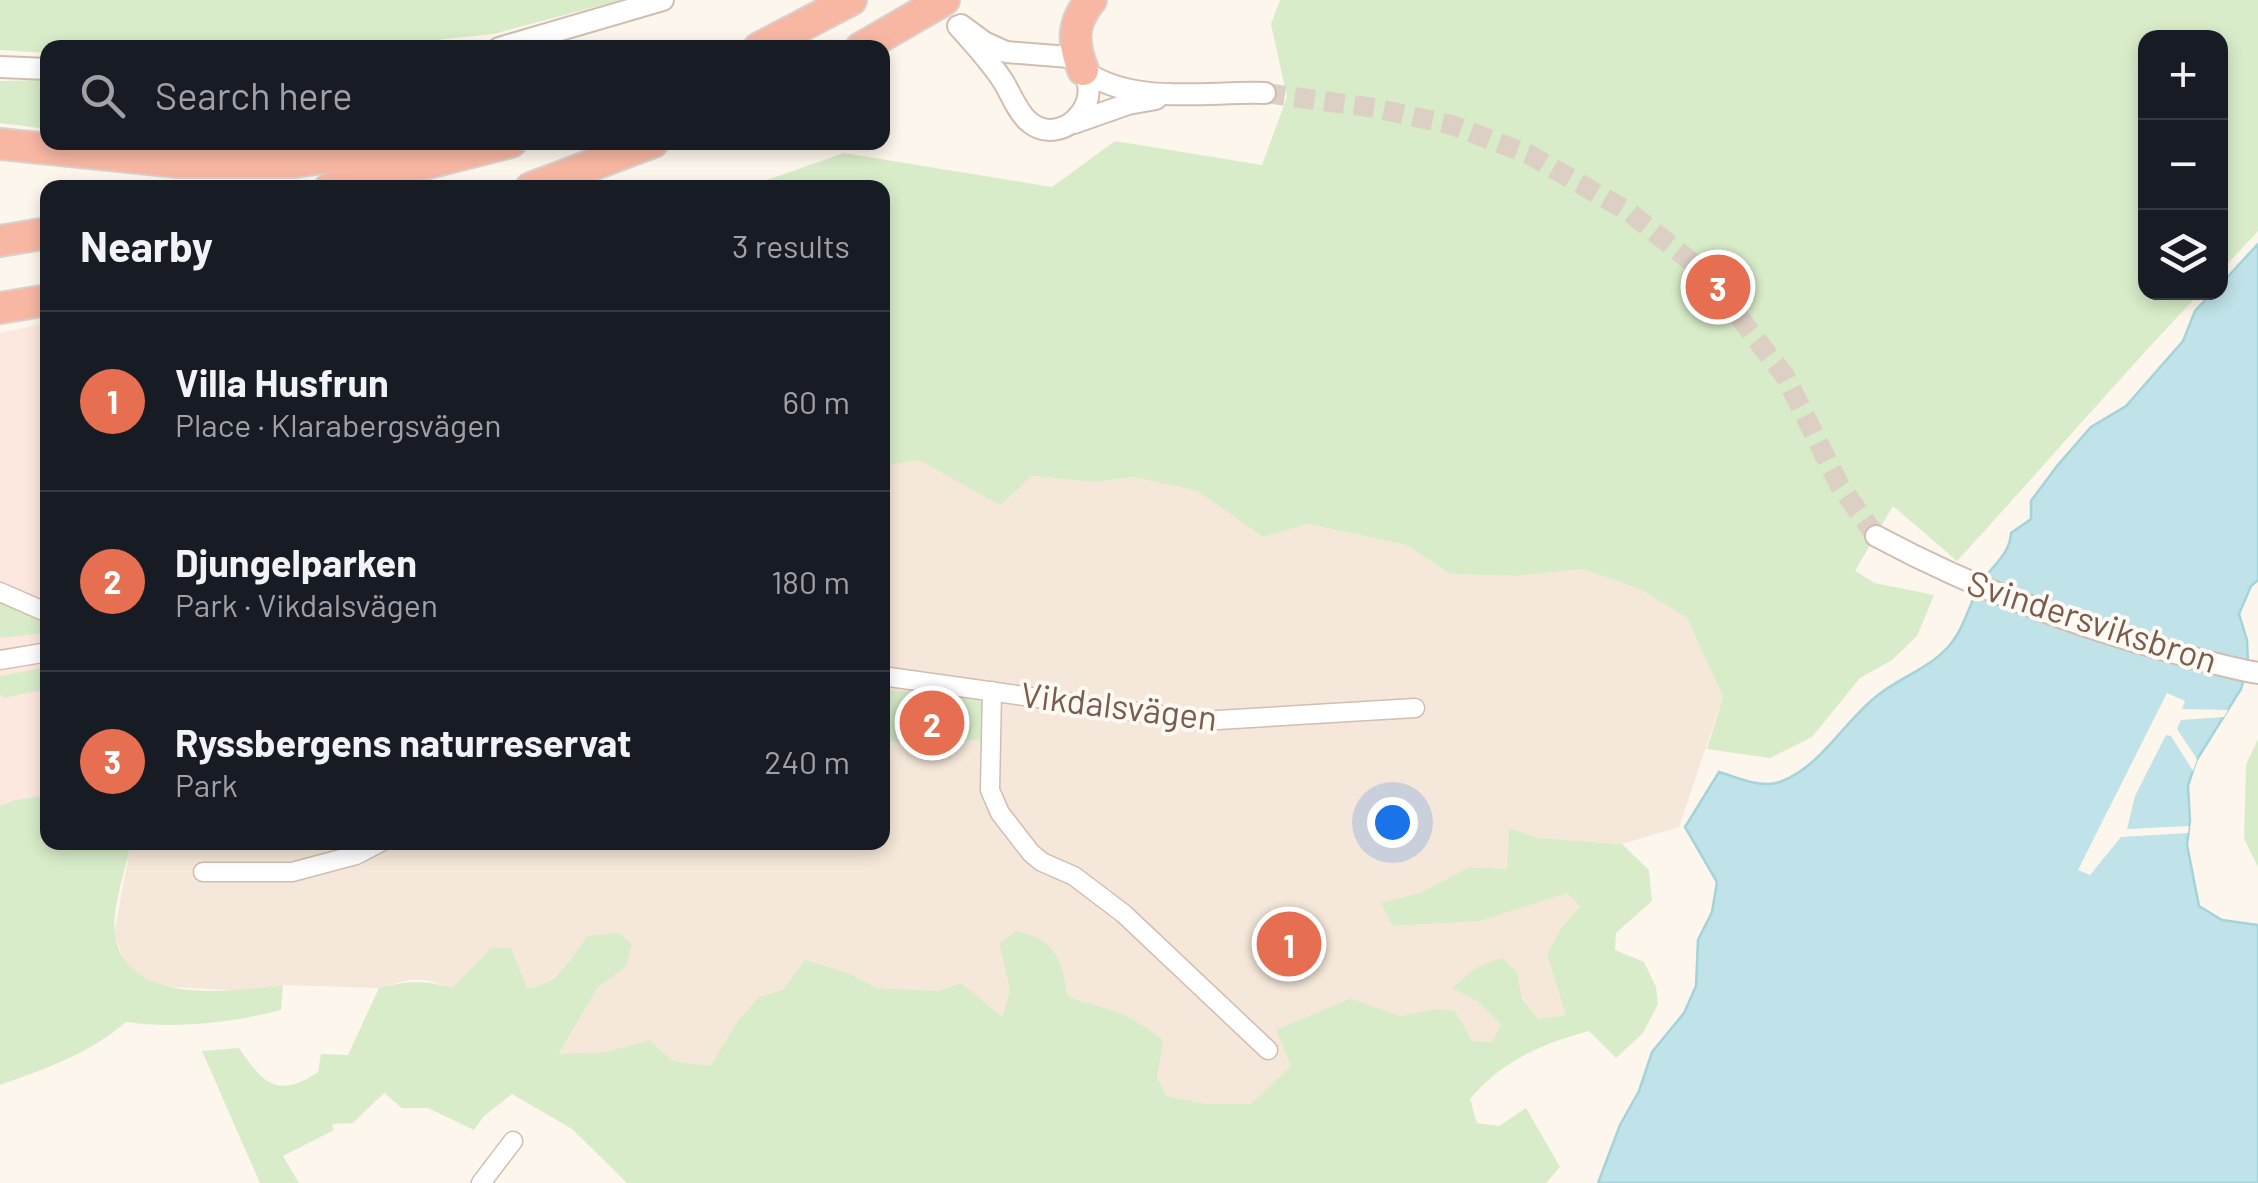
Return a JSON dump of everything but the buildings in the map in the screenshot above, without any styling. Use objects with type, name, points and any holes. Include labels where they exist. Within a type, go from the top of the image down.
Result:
[{"type":"highway","points":[[775,40],[852,0]]},
{"type":"highway","points":[[1083,70],[1075,51],[1074,32],[1080,14],[1091,0]]},
{"type":"highway","points":[[884,40],[954,17]]},
{"type":"highway","points":[[0,144],[40,148]]},
{"type":"highway","points":[[59,150],[178,162],[294,162],[379,150]]},
{"type":"highway","points":[[361,180],[480,150]]},
{"type":"highway","points":[[553,180],[631,150]]},
{"type":"highway","points":[[0,241],[40,235]]},
{"type":"highway","points":[[0,288],[40,283]]},
{"type":"highway","points":[[0,308],[40,301]]},
{"type":"street","points":[[526,40],[662,0]]},
{"type":"street","points":[[954,17],[984,42],[1006,52],[1061,54],[1102,82],[1128,89],[1190,94],[1266,93]]},
{"type":"street","points":[[954,17],[1029,122],[1047,129],[1128,104],[1190,94]]},
{"type":"street","points":[[0,66],[40,68]]},
{"type":"street","points":[[1067,125],[1078,118],[1088,102],[1089,84],[1083,70]]},
{"type":"street","name":"Svindersviksbron","points":[[1876,536],[1936,568],[2029,607],[2113,636],[2258,673]]},
{"type":"street","points":[[0,592],[40,610]]},
{"type":"street","points":[[0,660],[40,653]]},
{"type":"street","name":"Vikdalsvägen","points":[[890,677],[1201,721],[1415,708]]},
{"type":"street","points":[[992,691],[990,790],[1000,813],[1031,853],[1074,876],[1124,914],[1268,1050]]},
{"type":"street","points":[[203,872],[292,872],[368,850]]},
{"type":"street","points":[[481,1183],[512,1141]]},
{"type":"shaded area","points":[[40,324],[40,796],[0,806],[0,333]]},
{"type":"shaded area","points":[[919,460],[1000,504],[1032,476],[1094,482],[1134,477],[1197,491],[1263,537],[1308,524],[1406,545],[1450,574],[1517,576],[1583,569],[1642,590],[1687,618],[1723,697],[1679,827],[1622,844],[1538,838],[1510,828],[1508,869],[1469,867],[1420,893],[1393,926],[1480,921],[1567,892],[1580,905],[1562,927],[1567,1015],[1540,1019],[1522,999],[1517,972],[1477,1001],[1501,1025],[1493,1042],[1472,1041],[1436,1009],[1400,1016],[1351,998],[1277,1030],[1291,1066],[1251,1104],[1207,1104],[1166,1096],[1141,1024],[1067,995],[999,944],[1010,991],[1002,1017],[961,984],[938,991],[877,988],[850,974],[782,990],[722,1048],[710,1066],[673,1061],[650,1040],[601,1053],[559,1055],[598,987],[626,967],[587,936],[567,967],[540,987],[527,988],[511,948],[491,948],[452,988],[426,980],[379,988],[283,985],[241,991],[158,986],[127,967],[114,934],[130,850],[890,850],[890,465]]},
{"type":"green space","points":[[0,0],[621,0],[493,34],[436,40],[40,40],[40,53],[0,50]]},
{"type":"green space","points":[[1280,0],[2258,0],[2258,231],[2228,263],[2228,30],[2138,30],[2138,300],[2194,300],[1957,561],[1893,506],[1855,571],[1875,583],[1934,595],[1917,636],[1892,660],[1860,678],[1812,737],[1770,758],[1707,749],[1723,697],[1687,618],[1642,590],[1583,569],[1517,576],[1450,574],[1406,545],[1308,524],[1263,537],[1197,491],[1134,477],[1094,482],[1032,476],[1000,505],[919,460],[890,465],[890,180],[767,180],[844,153],[1052,187],[1115,141],[1262,165],[1287,97],[1271,24]]},
{"type":"green space","points":[[40,80],[40,128],[0,123],[0,81]]},
{"type":"green space","points":[[0,600],[40,620],[40,634],[0,638]]},
{"type":"green space","points":[[40,668],[40,690],[4,698],[0,694],[0,676]]},
{"type":"green space","points":[[890,691],[978,699],[983,706],[980,740],[890,742]]},
{"type":"green space","points":[[2258,739],[2258,867],[2244,839],[2246,765]]},
{"type":"green space","points":[[40,796],[40,850],[129,850],[114,925],[123,958],[139,974],[159,984],[210,991],[283,985],[281,1010],[204,1024],[126,1022],[81,1052],[0,1085],[0,806]]},
{"type":"green space","points":[[1509,828],[1538,838],[1622,844],[1649,870],[1652,901],[1616,933],[1615,950],[1644,962],[1656,987],[1658,1004],[1643,1033],[1616,1058],[1589,1031],[1555,1042],[1509,1064],[1470,1099],[1477,1123],[1499,1126],[1526,1108],[1560,1167],[1546,1183],[627,1183],[572,1129],[512,1094],[484,1116],[474,1130],[428,1108],[402,1108],[384,1093],[353,1123],[332,1124],[334,1130],[283,1156],[299,1183],[260,1183],[202,1051],[239,1048],[263,1078],[281,1086],[292,1085],[318,1072],[321,1054],[348,1055],[379,988],[416,982],[452,988],[491,948],[511,948],[527,988],[537,986],[562,970],[587,936],[619,933],[632,944],[626,967],[598,987],[559,1054],[601,1053],[650,1040],[673,1061],[710,1066],[738,1021],[759,997],[783,990],[805,960],[850,974],[877,988],[938,991],[961,983],[1002,1017],[1010,991],[999,944],[1016,931],[1048,945],[1063,971],[1067,995],[1127,1017],[1163,1040],[1157,1077],[1166,1096],[1207,1104],[1251,1104],[1291,1066],[1276,1030],[1351,998],[1400,1016],[1436,1009],[1455,1011],[1472,1041],[1492,1042],[1501,1025],[1477,1001],[1452,988],[1477,967],[1502,958],[1517,972],[1522,999],[1539,1019],[1566,1015],[1547,954],[1580,906],[1567,893],[1480,921],[1393,926],[1381,903],[1420,893],[1469,867],[1507,869]]},
{"type":"water","points":[[2258,244],[2258,580],[2251,586],[2239,614],[2247,640],[2248,665],[2241,689],[2196,761],[2188,786],[2187,845],[2199,906],[2222,920],[2258,925],[2258,1183],[1598,1183],[1652,1052],[1684,1013],[1696,986],[1698,940],[1712,912],[1717,882],[1685,827],[1719,772],[1765,784],[1795,775],[1878,695],[1948,647],[1979,587],[2005,552],[2011,533],[2031,519],[2031,501],[2057,466],[2091,427],[2126,406],[2183,341],[2195,311],[2205,300],[2228,300],[2228,276]]},
{"type":"pier","points":[[2167,693],[2185,701],[2182,709],[2228,710],[2224,717],[2181,720],[2177,729],[2197,759],[2193,771],[2171,736],[2166,735],[2135,796],[2127,829],[2189,826],[2188,833],[2121,837],[2090,875],[2078,870]]},
{"type":"tunnel","points":[[1265,93],[1375,108],[1452,125],[1528,154],[1629,212],[1703,271],[1785,376],[1840,486],[1876,536]]},
{"type":"place","name":"Ryssbergens naturreservat","points":[[1718,287]]},
{"type":"place","name":"Djungelparken","points":[[932,723]]},
{"type":"place","name":"Villa Husfrun","points":[[1289,944]]}]
